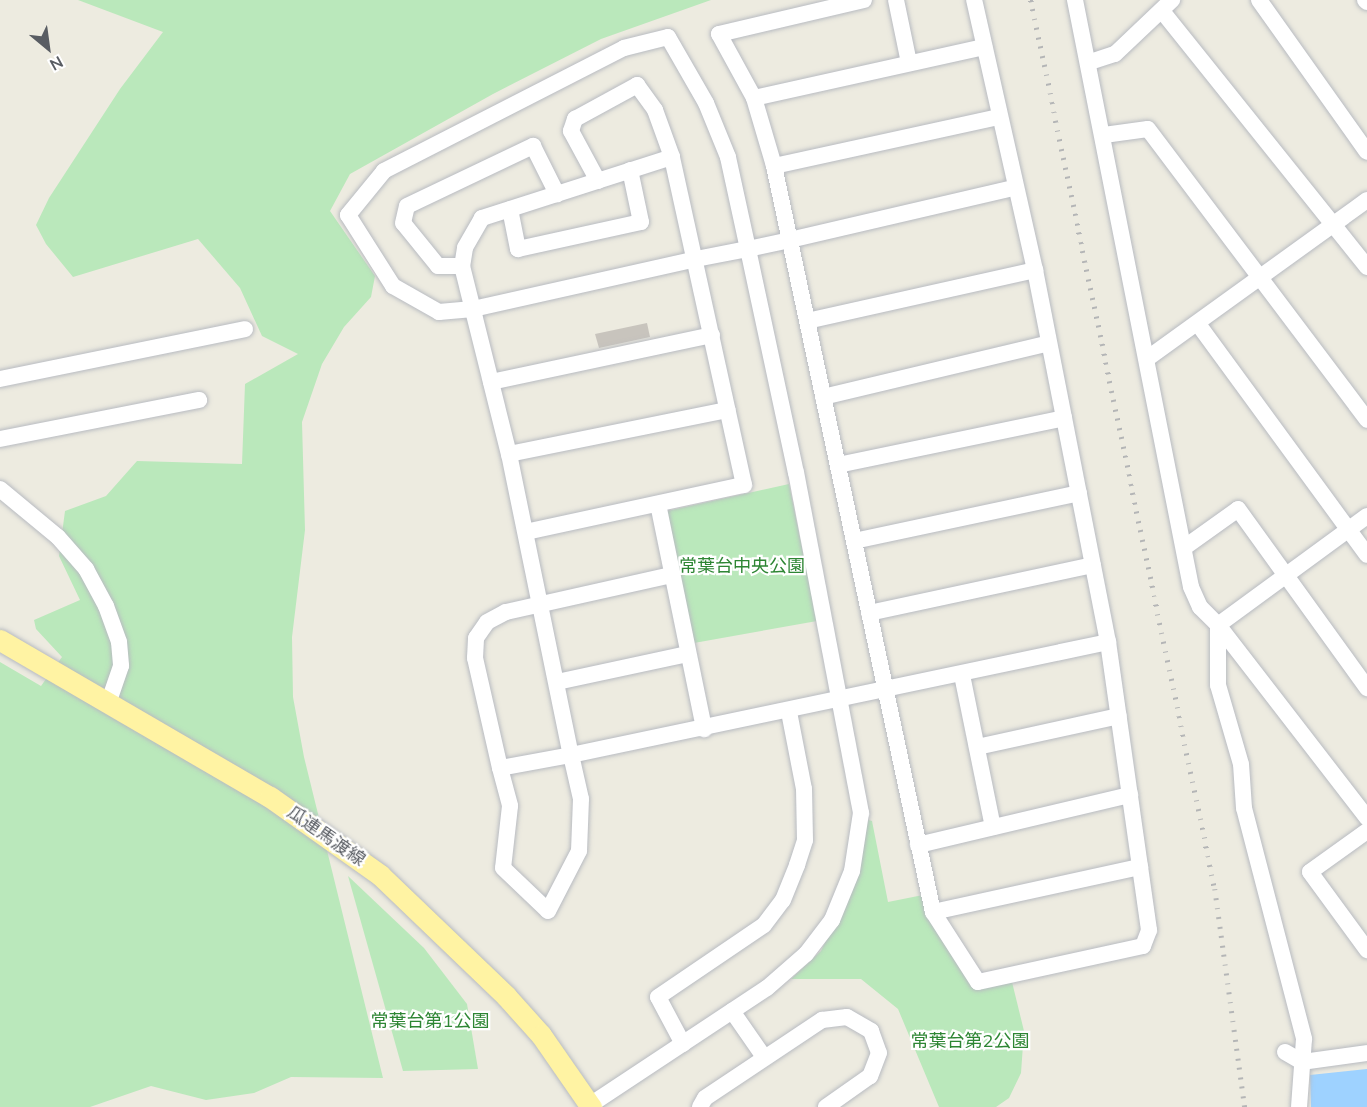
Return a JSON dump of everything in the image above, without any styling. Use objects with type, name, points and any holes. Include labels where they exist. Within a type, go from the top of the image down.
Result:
[{"type":"main road","name":"瓜連馬渡線","points":[[0,640],[270,797],[380,875],[506,996],[541,1035],[591,1106]]},
{"type":"street","points":[[864,0],[719,34],[754,98],[774,166],[933,912],[978,982],[1143,946],[1149,930],[1108,642],[1035,270],[1014,188],[974,0]]},
{"type":"street","points":[[896,0],[909,63]]},
{"type":"street","points":[[1075,0],[1090,62],[1191,587],[1200,607],[1218,625],[1367,818]]},
{"type":"street","points":[[1259,0],[1367,152]]},
{"type":"street","points":[[1090,62],[1115,54],[1167,5],[1367,267]]},
{"type":"street","points":[[591,1106],[732,1011],[806,954],[832,920],[852,871],[861,813],[840,701],[748,249],[728,157],[706,103],[668,37],[624,48],[384,171],[348,215],[393,286],[439,312],[473,309],[696,260],[748,249],[790,240],[1014,188]]},
{"type":"street","points":[[754,98],[984,47]]},
{"type":"street","points":[[526,532],[744,485],[672,157],[655,110],[637,85],[575,119],[571,131],[598,181]]},
{"type":"street","points":[[774,166],[999,117]]},
{"type":"street","points":[[1104,135],[1148,129],[1367,420]]},
{"type":"street","points":[[462,266],[438,266],[403,223],[407,206],[533,146],[556,194]]},
{"type":"street","points":[[672,157],[482,218],[473,228],[462,266],[510,454],[541,605],[557,682],[571,755],[581,799],[579,851],[548,911],[503,868],[510,806],[475,658],[476,638],[487,622],[506,612],[541,605],[672,576]]},
{"type":"street","points":[[510,209],[518,249],[641,222],[630,170]]},
{"type":"street","points":[[1148,358],[1367,200]]},
{"type":"street","points":[[807,321],[1035,270]]},
{"type":"street","points":[[1198,324],[1367,555]]},
{"type":"street","points":[[0,379],[245,329]]},
{"type":"street","points":[[491,382],[712,335]]},
{"type":"street","points":[[823,397],[1049,343]]},
{"type":"street","points":[[0,439],[199,400]]},
{"type":"street","points":[[510,454],[728,410]]},
{"type":"street","points":[[838,465],[1064,418]]},
{"type":"street","points":[[0,489],[58,537],[86,569],[106,606],[119,642],[121,666],[108,703]]},
{"type":"street","points":[[854,541],[1079,493]]},
{"type":"street","points":[[658,504],[704,729]]},
{"type":"street","points":[[1185,547],[1238,509],[1286,579],[1367,688]]},
{"type":"street","points":[[1218,625],[1286,579],[1367,516]]},
{"type":"street","points":[[869,613],[1093,565]]},
{"type":"street","points":[[1218,625],[1218,685],[1241,764],[1244,808],[1304,1039],[1299,1107]]},
{"type":"street","points":[[500,768],[886,692],[1108,642]]},
{"type":"street","points":[[557,682],[688,654]]},
{"type":"street","points":[[962,675],[993,827]]},
{"type":"street","points":[[683,1044],[658,997],[764,925],[783,900],[798,865],[805,840],[805,798],[789,712]]},
{"type":"street","points":[[976,747],[1119,716]]},
{"type":"street","points":[[918,845],[1130,795]]},
{"type":"street","points":[[1367,831],[1310,872],[1367,950]]},
{"type":"street","points":[[933,912],[1140,867]]},
{"type":"street","points":[[732,1011],[764,1057]]},
{"type":"street","points":[[700,1107],[764,1057],[822,1020],[847,1017],[871,1031],[879,1053],[870,1076],[826,1107]]},
{"type":"street","points":[[1285,1052],[1302,1062],[1367,1053]]},
{"type":"green space","points":[[78,0],[711,0],[601,39],[493,94],[350,174],[330,211],[375,276],[371,297],[344,327],[322,364],[302,422],[305,530],[292,637],[293,697],[304,757],[383,1078],[291,1077],[254,1093],[206,1100],[151,1086],[90,1107],[0,1107],[0,662],[41,686],[62,657],[36,629],[34,620],[80,600],[59,556],[65,511],[106,496],[137,461],[242,464],[245,384],[298,354],[262,336],[240,288],[198,239],[73,277],[46,244],[36,225],[49,198],[120,89],[163,32]]},
{"type":"green space","name":"常葉台中央公園","points":[[789,484],[817,621],[694,643],[667,511]]},
{"type":"green space","name":"常葉台第2公園","points":[[864,819],[872,821],[888,902],[923,895],[976,988],[1012,982],[1024,1031],[1021,1073],[1009,1098],[996,1107],[939,1107],[898,1009],[861,979],[791,979],[821,951],[858,873]]},
{"type":"green space","name":"常葉台第1公園","points":[[348,876],[424,948],[467,1004],[478,1069],[403,1071]]},
{"type":"water","points":[[1367,1069],[1367,1107],[1311,1107],[1310,1075]]},
{"type":"building","points":[[647,323],[650,337],[599,348],[595,334]]},
{"type":"railway","points":[[1031,0],[1215,889],[1245,1107]]}]
